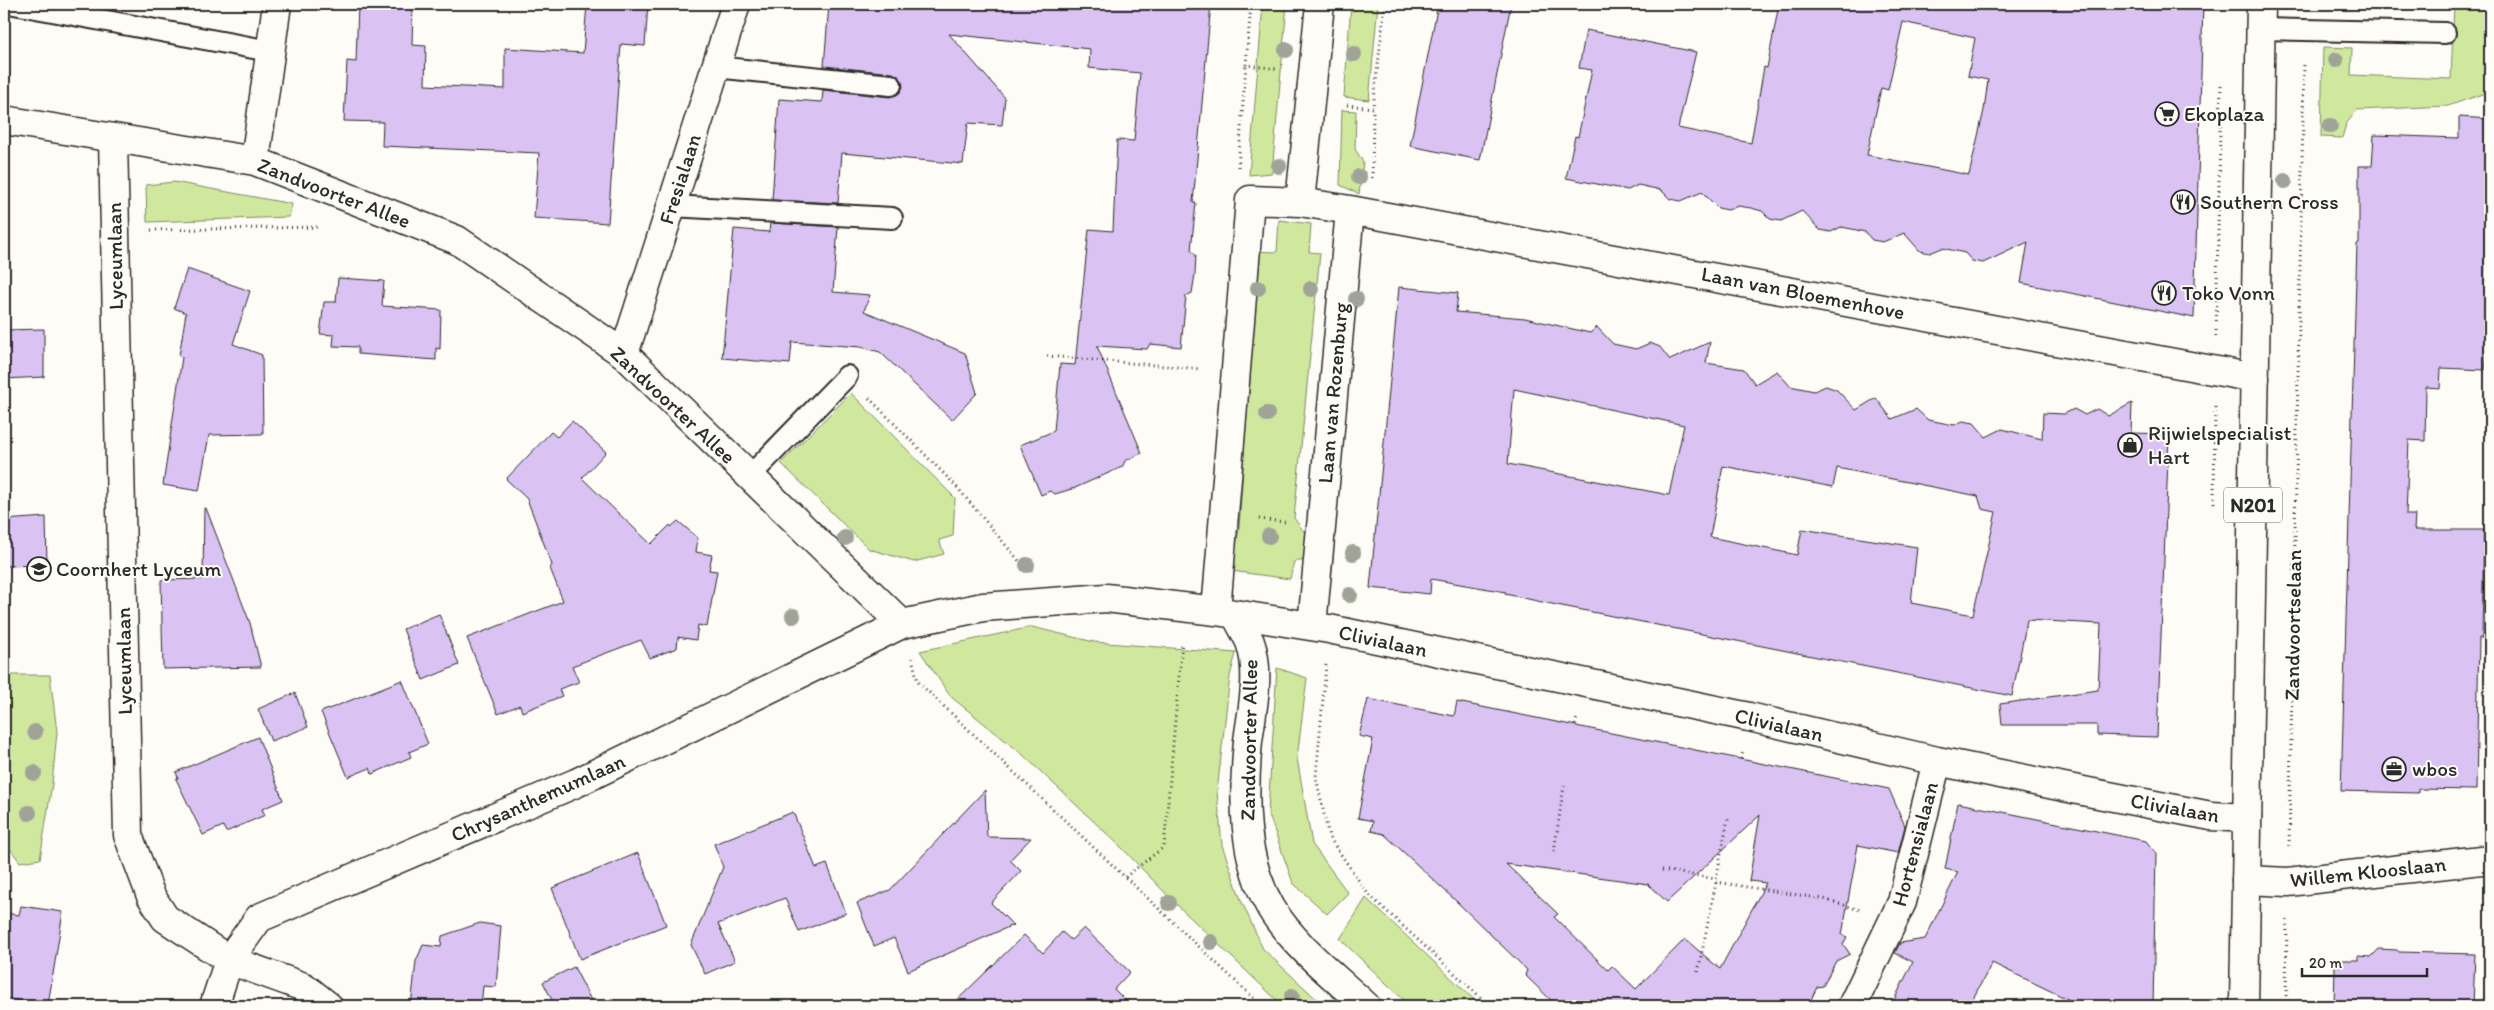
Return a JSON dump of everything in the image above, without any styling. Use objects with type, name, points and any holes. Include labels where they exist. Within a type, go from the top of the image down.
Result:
[{"type":"street","points":[[255,161],[277,4]]},
{"type":"street","name":"Fresialaan","points":[[624,354],[736,4]]},
{"type":"street","points":[[1300,202],[1320,4]]},
{"type":"street","name":"Zandvoortselaan","points":[[2244,1006],[2262,16]]},
{"type":"street","name":"Zandvoorter Allee","points":[[4,120],[255,161],[457,240],[624,354],[902,624]]},
{"type":"street","name":"Lyceumlaan","points":[[113,138],[128,835],[151,896],[165,918],[229,960],[304,987],[328,1006]]},
{"type":"street","points":[[1226,613],[1224,515],[1250,200],[1300,202],[1361,211]]},
{"type":"street","name":"Laan van Bloemenhove","points":[[1361,211],[2255,378]]},
{"type":"street","name":"Laan van Rozenburg","points":[[1321,628],[1321,526],[1361,211]]},
{"type":"street","points":[[902,624],[983,607],[1106,598],[1185,607],[1321,628]]},
{"type":"street","name":"Zandvoorter Allee","points":[[1226,613],[1250,643],[1255,676],[1244,777],[1246,830],[1257,873],[1271,908],[1293,937],[1366,1006]]},
{"type":"street","name":"Chrysanthemumlaan","points":[[214,1006],[229,960],[259,918],[576,783],[902,624]]},
{"type":"street","name":"Clivialaan","points":[[1321,628],[1749,717],[1937,761],[2210,816],[2247,818]]},
{"type":"street","name":"Hortensialaan","points":[[1852,1006],[1902,902],[1937,761]]},
{"type":"street","name":"Willem Klooslaan","points":[[2246,880],[2288,882],[2490,859]]},
{"type":"lane","points":[[14,4],[270,51]]},
{"type":"lane","points":[[2262,16],[2304,29],[2445,33]]},
{"type":"lane","points":[[715,67],[891,85]]},
{"type":"lane","points":[[671,206],[892,218]]},
{"type":"lane","points":[[750,476],[847,376]]},
{"type":"path","points":[[1250,200],[1236,187],[1251,4]]},
{"type":"path","points":[[1361,211],[1386,4]]},
{"type":"path","name":"Zandvoortselaan","points":[[2286,1006],[2304,29]]},
{"type":"path","points":[[1246,65],[1313,73]]},
{"type":"path","points":[[1310,100],[1373,108]]},
{"type":"path","points":[[115,231],[324,227]]},
{"type":"path","points":[[1047,356],[1236,371]]},
{"type":"path","points":[[847,376],[956,486],[1052,602]]},
{"type":"path","points":[[1224,515],[1321,526]]},
{"type":"path","points":[[1125,877],[1164,847],[1185,607]]},
{"type":"path","points":[[902,624],[918,682],[1262,1006]]},
{"type":"path","points":[[1321,628],[1316,777],[1329,837],[1368,894],[1490,1006]]},
{"type":"path","points":[[1554,851],[1564,786]]},
{"type":"path","points":[[1698,972],[1728,819]]},
{"type":"path","points":[[1662,870],[1846,904],[1893,923]]},
{"type":"green space","points":[[1263,4],[1287,4],[1272,173],[1249,175]]},
{"type":"green space","points":[[1351,4],[1378,4],[1369,100],[1344,97]]},
{"type":"green space","points":[[2454,4],[2490,4],[2488,92],[2448,106],[2357,110],[2346,124],[2342,138],[2321,137],[2323,47],[2352,48],[2351,75],[2451,79]]},
{"type":"green space","points":[[1342,110],[1356,111],[1355,149],[1363,162],[1359,194],[1340,185]]},
{"type":"green space","points":[[174,182],[292,204],[289,217],[147,222],[146,185]]},
{"type":"green space","points":[[1279,220],[1311,224],[1309,252],[1320,253],[1294,518],[1307,536],[1306,560],[1294,562],[1290,579],[1231,571],[1239,529],[1246,423],[1226,412],[1229,399],[1249,394],[1253,332],[1242,327],[1249,251],[1277,252]]},
{"type":"green space","points":[[851,393],[955,498],[953,536],[939,540],[944,554],[914,562],[869,549],[781,463]]},
{"type":"green space","points":[[1032,627],[1094,642],[1236,653],[1230,676],[1217,792],[1222,845],[1241,900],[1263,949],[1324,1006],[1283,1006],[1174,902],[1121,847],[1022,754],[950,696],[920,651]]},
{"type":"green space","points":[[1277,668],[1307,678],[1297,758],[1312,844],[1348,893],[1327,914],[1293,883],[1268,812]]},
{"type":"green space","points":[[4,675],[50,675],[57,732],[52,784],[40,859],[20,862],[4,841]]},
{"type":"green space","points":[[1366,898],[1481,1006],[1410,1006],[1340,939]]},
{"type":"building","points":[[358,4],[413,4],[412,45],[426,46],[425,85],[505,89],[505,48],[583,53],[587,4],[648,4],[645,46],[621,44],[608,223],[534,218],[539,153],[382,146],[383,122],[344,121],[347,61],[356,62]]},
{"type":"building","points":[[829,4],[1211,4],[1193,203],[1196,203],[1191,250],[1196,255],[1195,274],[1192,293],[1186,296],[1181,347],[1150,344],[1147,349],[1097,346],[1142,453],[1125,461],[1122,467],[1075,488],[1055,494],[1050,491],[1041,495],[1020,445],[1054,431],[1060,364],[1075,365],[1089,229],[1113,231],[1117,140],[1134,141],[1140,73],[1089,68],[1090,49],[949,34],[1005,98],[1002,125],[968,123],[963,164],[842,153],[838,203],[772,200],[779,99],[822,102],[823,90],[890,97],[900,92],[903,87],[902,80],[893,73],[824,66]]},
{"type":"building","points":[[1438,4],[1511,4],[1480,160],[1410,146]]},
{"type":"building","points":[[1779,4],[2203,4],[2194,318],[2021,283],[2028,242],[1983,263],[1972,261],[1965,253],[1942,248],[1930,253],[1920,251],[1904,233],[1883,242],[1872,240],[1865,232],[1852,229],[1841,227],[1831,232],[1820,230],[1802,211],[1781,221],[1770,219],[1762,211],[1751,208],[1738,206],[1728,210],[1718,208],[1702,192],[1681,201],[1670,199],[1661,190],[1638,185],[1628,190],[1566,178],[1575,136],[1578,137],[1592,70],[1579,68],[1586,30],[1696,52],[1678,128],[1751,143],[1764,67],[1767,68]],"holes":[[[1903,22],[1975,38],[1968,76],[1988,80],[1984,110],[1969,175],[1867,155],[1881,88],[1888,90]]]},
{"type":"building","points":[[2459,117],[2490,119],[2488,343],[2485,370],[2441,368],[2440,388],[2426,387],[2425,441],[2409,440],[2406,515],[2415,515],[2414,530],[2484,530],[2482,638],[2479,638],[2476,790],[2418,789],[2418,793],[2341,791],[2357,244],[2359,243],[2359,166],[2372,166],[2374,135],[2459,138]]},
{"type":"building","points":[[770,223],[838,227],[833,292],[870,295],[864,311],[965,353],[977,393],[952,420],[880,352],[861,347],[792,342],[790,364],[722,358],[734,229],[769,232]]},
{"type":"building","points":[[187,269],[250,291],[233,344],[262,355],[263,434],[209,435],[199,491],[163,485],[182,357],[179,356],[186,313],[174,308]]},
{"type":"building","points":[[338,278],[384,281],[382,306],[441,310],[440,349],[436,348],[436,360],[358,354],[358,347],[333,346],[334,335],[320,334],[324,302],[336,302]]},
{"type":"building","points":[[1399,287],[1458,293],[1456,312],[1525,318],[1590,333],[1597,327],[1613,344],[1636,349],[1650,343],[1660,347],[1670,360],[1710,342],[1706,363],[1744,369],[1755,384],[1777,371],[1790,386],[1814,391],[1826,386],[1837,390],[1856,410],[1876,398],[1892,419],[1916,409],[1928,420],[1954,425],[1963,421],[1974,423],[1986,437],[2002,429],[2042,439],[2043,413],[2064,414],[2074,409],[2085,415],[2097,409],[2108,416],[2132,403],[2131,433],[2169,434],[2157,737],[2097,735],[2097,725],[2002,725],[2000,704],[2098,690],[2101,624],[2027,620],[2012,696],[1542,602],[1505,594],[1506,592],[1431,579],[1430,594],[1370,588]],"holes":[[[1514,389],[1684,425],[1669,495],[1508,464]],[[1723,466],[1833,487],[1837,468],[1978,496],[1982,509],[1996,512],[1973,615],[1911,603],[1917,547],[1802,529],[1797,555],[1710,537]]]},
{"type":"building","points":[[44,329],[44,377],[4,379],[4,330]]},
{"type":"building","points":[[572,421],[606,452],[582,478],[617,512],[651,544],[670,525],[671,527],[678,521],[698,538],[696,552],[712,555],[709,570],[717,571],[707,627],[698,625],[696,640],[678,637],[677,648],[650,658],[641,640],[572,666],[579,682],[559,689],[562,696],[522,712],[520,705],[498,714],[467,638],[563,601],[550,568],[552,565],[527,499],[506,479],[551,432],[557,437]]},
{"type":"building","points":[[204,508],[206,508],[250,623],[261,667],[163,669],[161,580],[203,579]]},
{"type":"building","points":[[46,517],[47,565],[4,566],[4,520]]},
{"type":"building","points":[[439,614],[459,665],[423,680],[403,629]]},
{"type":"building","points":[[402,680],[428,744],[409,752],[411,757],[372,774],[370,768],[348,777],[321,712]]},
{"type":"building","points":[[295,693],[308,727],[271,741],[258,709]]},
{"type":"building","points":[[1368,699],[1454,716],[1457,702],[1889,789],[1905,826],[1898,853],[1858,845],[1842,935],[1847,937],[1843,944],[1850,954],[1836,961],[1823,986],[1817,987],[1808,1006],[1557,1006],[1525,975],[1527,970],[1455,900],[1384,834],[1371,831],[1373,821],[1358,818],[1373,739],[1359,736]],"holes":[[[1760,815],[1749,881],[1766,883],[1720,969],[1685,939],[1636,989],[1612,966],[1608,970],[1554,917],[1558,914],[1506,864],[1648,884],[1667,902]]]},
{"type":"building","points":[[258,737],[283,800],[262,809],[265,815],[226,832],[223,826],[203,835],[176,779],[178,778],[176,772]]},
{"type":"building","points":[[985,790],[987,837],[1031,838],[1010,860],[1021,871],[991,903],[1013,925],[908,971],[894,938],[874,946],[857,903],[890,890]]},
{"type":"building","points":[[1958,803],[2146,841],[2156,853],[2153,1006],[2082,1006],[1992,963],[1969,1006],[1891,1006],[1913,962],[1895,953],[1900,943],[1925,939],[1958,872],[1945,869]]},
{"type":"building","points":[[793,812],[816,868],[827,864],[846,913],[799,932],[785,898],[718,924],[735,961],[705,974],[691,945],[723,867],[714,844]]},
{"type":"building","points":[[638,853],[666,925],[580,959],[552,888]]},
{"type":"building","points":[[21,906],[63,912],[48,1005],[4,998],[4,913],[19,915]]},
{"type":"building","points":[[480,923],[501,926],[496,987],[483,986],[481,1006],[411,1006],[416,961],[423,945],[441,947],[442,936]]},
{"type":"building","points":[[1084,928],[1130,972],[1114,989],[1131,1006],[951,1006],[1024,935],[1043,953],[1062,932],[1071,940]]},
{"type":"building","points":[[2379,949],[2397,950],[2399,952],[2475,954],[2473,1006],[2334,1006],[2335,966],[2339,966],[2339,960],[2358,960],[2358,956],[2371,957]]},
{"type":"building","points":[[574,967],[594,1006],[555,1006],[543,982]]},
{"type":"place","name":"Ekoplaza","points":[[2167,114]]},
{"type":"place","name":"Southern Cross","points":[[2183,202]]},
{"type":"place","name":"Toko Vonn","points":[[2164,293]]},
{"type":"place","name":"Rijwielspecialist Hart","points":[[2130,445]]},
{"type":"place","name":"Coornhert Lyceum","points":[[39,569]]},
{"type":"place","name":"wbos","points":[[2394,769]]}]
